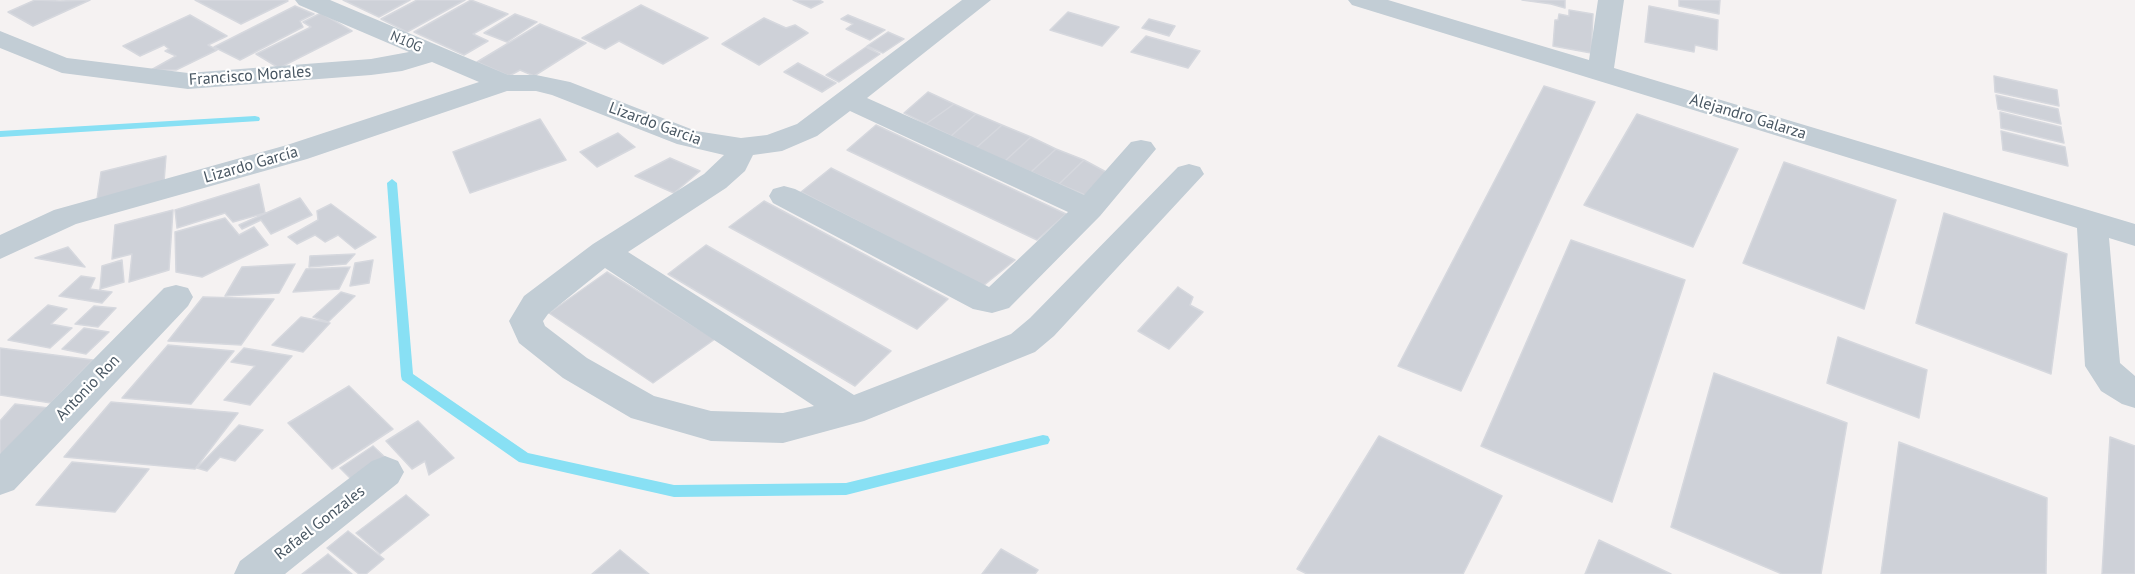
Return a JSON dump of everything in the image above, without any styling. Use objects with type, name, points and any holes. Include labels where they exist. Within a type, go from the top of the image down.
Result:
[{"type":"street","name":"N10G","points":[[308,0],[504,83]]},
{"type":"street","name":"Lizardo Garcia","points":[[504,83],[536,83],[560,88],[687,138],[715,145],[741,147],[772,144],[807,130],[978,0]]},
{"type":"street","name":"Alejandro Galarza","points":[[1361,0],[2135,235]]},
{"type":"street","points":[[1600,73],[1611,0]]},
{"type":"street","name":"Francisco Morales","points":[[0,39],[62,65],[188,81],[372,67],[402,63],[433,53]]},
{"type":"street","name":"Lizardo García","points":[[0,248],[65,218],[297,152],[504,83]]},
{"type":"street","points":[[849,99],[1089,209]]},
{"type":"street","points":[[741,147],[735,164],[714,181],[604,252],[536,304],[526,321],[531,334],[575,368],[644,408],[711,426],[783,428],[851,411],[1023,343],[1042,327],[1189,174]]},
{"type":"street","points":[[784,196],[986,300],[992,301],[998,299],[1089,209],[1141,149]]},
{"type":"street","points":[[2092,222],[2103,366],[2114,381],[2135,394]]},
{"type":"street","points":[[604,252],[851,411]]},
{"type":"street","name":"Antonio Ron","points":[[0,479],[176,297]]},
{"type":"street","name":"Rafael Gonzales","points":[[254,574],[385,472]]},
{"type":"building","points":[[35,0],[90,0],[33,26],[8,12]]},
{"type":"building","points":[[195,0],[286,0],[288,1],[241,24]]},
{"type":"building","points":[[343,0],[410,0],[379,17]]},
{"type":"building","points":[[417,0],[465,0],[407,32],[381,19]]},
{"type":"building","points":[[471,0],[508,14],[473,34],[488,41],[464,55],[414,32]]},
{"type":"building","points":[[793,0],[819,0],[823,2],[811,8]]},
{"type":"building","points":[[1522,0],[1565,0],[1565,8],[1551,4]]},
{"type":"building","points":[[1679,0],[1720,0],[1719,14],[1679,6]]},
{"type":"building","points":[[641,5],[708,38],[663,64],[619,41],[605,49],[582,38]]},
{"type":"building","points":[[295,6],[314,14],[300,21],[303,27],[240,60],[214,47]]},
{"type":"building","points":[[1649,6],[1718,20],[1717,50],[1695,45],[1694,52],[1645,42]]},
{"type":"building","points":[[1569,10],[1593,14],[1591,53],[1553,46],[1555,20],[1558,20],[1559,14],[1569,16]]},
{"type":"building","points":[[1068,12],[1119,27],[1102,46],[1050,30]]},
{"type":"building","points":[[321,13],[352,31],[279,68],[256,54],[311,27],[303,22]]},
{"type":"building","points":[[515,14],[537,22],[507,42],[484,33]]},
{"type":"building","points":[[190,15],[227,36],[208,45],[217,50],[176,70],[151,70],[176,56],[165,51],[169,49],[164,45],[140,56],[123,46]]},
{"type":"building","points":[[848,15],[885,30],[870,40],[846,29],[853,24],[841,19]]},
{"type":"building","points":[[764,18],[786,28],[795,25],[808,33],[759,65],[722,44]]},
{"type":"building","points":[[1149,19],[1175,26],[1169,36],[1142,28]]},
{"type":"building","points":[[540,24],[586,43],[534,76],[520,70],[509,76],[477,62]]},
{"type":"building","points":[[888,32],[904,39],[883,53],[867,46]]},
{"type":"building","points":[[1146,36],[1200,51],[1188,68],[1131,52]]},
{"type":"building","points":[[866,47],[880,54],[839,82],[826,75]]},
{"type":"building","points":[[798,63],[836,83],[822,92],[784,72]]},
{"type":"building","points":[[1994,76],[2057,90],[2059,106],[1995,92]]},
{"type":"building","points":[[1544,86],[1595,102],[1461,391],[1398,366]]},
{"type":"building","points":[[928,92],[954,104],[926,124],[904,113]]},
{"type":"building","points":[[1996,95],[2058,109],[2061,124],[1998,109]]},
{"type":"building","points":[[954,104],[976,114],[951,136],[926,124]]},
{"type":"building","points":[[2000,112],[2061,127],[2064,143],[2001,128]]},
{"type":"building","points":[[976,114],[1002,125],[976,148],[951,136]]},
{"type":"building","points":[[1637,114],[1738,149],[1693,247],[1584,205]]},
{"type":"building","points":[[540,119],[566,160],[470,193],[453,152]]},
{"type":"building","points":[[876,125],[1066,214],[1037,240],[847,150]]},
{"type":"building","points":[[1002,125],[1031,137],[1005,161],[976,148]]},
{"type":"building","points":[[2001,131],[2065,147],[2068,166],[2003,150]]},
{"type":"building","points":[[618,133],[635,147],[597,167],[580,152]]},
{"type":"building","points":[[1031,137],[1056,149],[1031,172],[1005,161]]},
{"type":"building","points":[[1056,149],[1084,160],[1059,184],[1031,172]]},
{"type":"building","points":[[166,156],[164,182],[97,199],[101,172]]},
{"type":"building","points":[[670,158],[700,171],[674,193],[635,176]]},
{"type":"building","points":[[1084,160],[1108,173],[1085,195],[1059,184]]},
{"type":"building","points":[[1784,162],[1896,200],[1864,309],[1743,263]]},
{"type":"building","points":[[831,168],[1015,260],[983,286],[801,192]]},
{"type":"building","points":[[259,184],[265,213],[233,222],[225,213],[177,228],[175,210]]},
{"type":"building","points":[[300,198],[312,215],[271,234],[261,220],[242,229],[239,225]]},
{"type":"building","points":[[764,201],[948,299],[917,329],[729,227]]},
{"type":"building","points":[[331,204],[376,237],[355,249],[338,235],[325,242],[315,235],[297,244],[288,237],[318,220],[317,211]]},
{"type":"building","points":[[173,210],[169,270],[129,282],[132,254],[112,259],[115,225]]},
{"type":"building","points":[[1944,213],[2067,254],[2051,374],[1916,323]]},
{"type":"building","points":[[225,218],[239,235],[254,227],[268,245],[202,277],[176,272],[175,232]]},
{"type":"building","points":[[1571,240],[1685,280],[1612,502],[1481,446]]},
{"type":"building","points":[[706,245],[891,351],[855,386],[668,274]]},
{"type":"building","points":[[68,247],[85,267],[35,258]]},
{"type":"building","points":[[355,254],[346,264],[309,267],[310,256]]},
{"type":"building","points":[[122,260],[124,282],[100,289],[102,266]]},
{"type":"building","points":[[373,260],[369,283],[350,286],[355,263]]},
{"type":"building","points":[[295,264],[279,293],[225,296],[242,267]]},
{"type":"building","points":[[350,267],[339,289],[293,292],[306,269]]},
{"type":"building","points":[[607,272],[715,339],[653,383],[549,313]]},
{"type":"building","points":[[81,276],[95,278],[90,289],[112,292],[102,303],[59,296]]},
{"type":"building","points":[[1178,287],[1193,297],[1190,305],[1203,312],[1169,349],[1138,331]]},
{"type":"building","points":[[341,292],[355,296],[328,322],[313,317]]},
{"type":"building","points":[[203,297],[274,299],[241,345],[168,341]]},
{"type":"building","points":[[48,305],[67,309],[51,324],[72,328],[50,348],[8,340]]},
{"type":"building","points":[[94,306],[116,308],[98,327],[75,324]]},
{"type":"building","points":[[301,317],[330,323],[303,352],[272,345]]},
{"type":"building","points":[[84,328],[109,332],[86,354],[62,349]]},
{"type":"building","points":[[1838,337],[1927,370],[1919,418],[1827,383]]},
{"type":"building","points":[[168,345],[234,351],[191,404],[122,398]]},
{"type":"building","points":[[0,348],[93,360],[51,403],[0,395]]},
{"type":"building","points":[[244,348],[292,356],[250,405],[224,400],[255,366],[231,362]]},
{"type":"building","points":[[1714,373],[1847,423],[1821,574],[1782,574],[1671,527]]},
{"type":"building","points":[[349,386],[393,429],[332,469],[288,423]]},
{"type":"building","points":[[111,402],[238,413],[195,469],[64,457]]},
{"type":"building","points":[[15,404],[49,408],[0,460],[0,421]]},
{"type":"building","points":[[418,421],[454,458],[429,475],[425,461],[412,469],[386,441]]},
{"type":"building","points":[[239,425],[263,430],[235,461],[220,457],[207,471],[197,468]]},
{"type":"building","points":[[1379,436],[1502,496],[1463,574],[1307,574],[1297,569]]},
{"type":"building","points":[[2110,437],[2135,446],[2135,574],[2102,574]]},
{"type":"building","points":[[1899,442],[2047,498],[2046,574],[1881,574]]},
{"type":"building","points":[[373,446],[389,461],[356,484],[340,468]]},
{"type":"building","points":[[72,462],[149,469],[115,512],[36,505]]},
{"type":"building","points":[[406,495],[429,515],[380,554],[356,533]]},
{"type":"building","points":[[348,531],[384,559],[366,574],[359,574],[327,548]]},
{"type":"building","points":[[1599,540],[1671,574],[1585,574]]},
{"type":"building","points":[[1001,549],[1038,570],[1035,574],[982,574]]},
{"type":"building","points":[[620,550],[649,574],[592,574]]},
{"type":"building","points":[[328,554],[352,574],[302,574]]},
{"type":"waterway","points":[[0,134],[255,119]]},
{"type":"waterway","points":[[392,183],[407,376],[524,458],[674,491],[846,489],[1043,440]]}]
